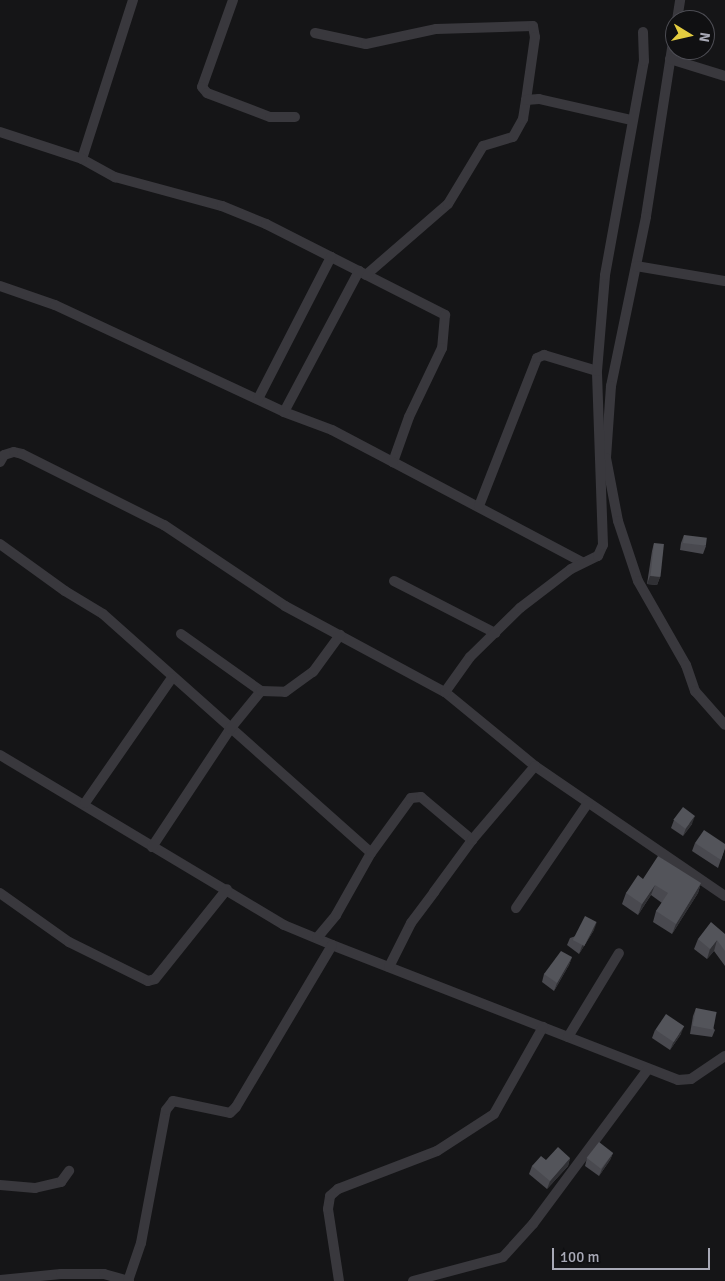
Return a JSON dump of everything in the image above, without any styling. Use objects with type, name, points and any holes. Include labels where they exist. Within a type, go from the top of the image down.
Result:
[{"type":"street","points":[[82,158],[132,0]]},
{"type":"street","points":[[232,0],[202,87],[206,93],[270,117],[295,116]]},
{"type":"street","points":[[284,412],[363,273],[448,204],[483,146],[513,137],[523,119],[534,54],[533,26],[436,28],[366,44],[315,33]]},
{"type":"street","points":[[445,692],[470,657],[520,608],[582,562],[598,556],[603,545],[597,371],[605,276],[631,120],[644,61],[643,32]]},
{"type":"street","points":[[670,60],[636,266],[610,395],[606,458],[618,520],[638,581],[686,665],[695,691],[725,725]]},
{"type":"street","points":[[673,60],[725,76]]},
{"type":"street","points":[[526,100],[539,99],[631,120]]},
{"type":"street","points":[[0,132],[82,158],[115,177],[222,206],[266,224],[437,309],[445,315],[447,323],[442,348],[409,416],[393,462]]},
{"type":"street","points":[[258,399],[331,257]]},
{"type":"street","points":[[636,266],[725,281]]},
{"type":"street","points":[[0,286],[55,305],[284,412],[332,430],[582,562]]},
{"type":"street","points":[[479,506],[537,358],[544,355],[597,371]]},
{"type":"street","points":[[0,462],[4,455],[14,452],[61,472],[164,525],[285,606],[445,692],[535,766],[725,896]]},
{"type":"street","points":[[0,544],[65,591],[103,614],[172,678],[371,853]]},
{"type":"street","points":[[394,581],[495,632]]},
{"type":"street","points":[[181,634],[261,690],[285,692],[313,672],[340,635]]},
{"type":"street","points":[[85,803],[172,678]]},
{"type":"street","points":[[152,847],[230,729],[261,690]]},
{"type":"street","points":[[0,754],[85,803],[152,847],[227,889],[284,925],[332,945],[678,1080],[692,1079],[725,1056]]},
{"type":"street","points":[[389,967],[411,923],[472,840],[535,766]]},
{"type":"street","points":[[317,938],[336,915],[371,853],[411,798],[421,797],[472,840]]},
{"type":"street","points":[[516,908],[588,803]]},
{"type":"street","points":[[0,893],[69,942],[148,981],[155,979],[227,889]]},
{"type":"street","points":[[0,1280],[61,1274],[104,1274],[129,1281],[141,1243],[166,1110],[173,1101],[230,1113],[236,1107],[332,945]]},
{"type":"street","points":[[568,1037],[618,953]]},
{"type":"street","points":[[339,1281],[328,1209],[330,1196],[338,1189],[437,1151],[494,1114],[543,1027]]},
{"type":"street","points":[[413,1281],[503,1257],[533,1224],[648,1069]]},
{"type":"street","points":[[0,1185],[36,1188],[61,1182],[69,1170]]},
{"type":"building","points":[[684,535],[707,538],[706,546],[683,543]]},
{"type":"building","points":[[654,543],[664,544],[660,577],[651,576]]},
{"type":"building","points":[[683,807],[695,816],[685,829],[673,820]]},
{"type":"building","points":[[704,830],[725,844],[721,860],[695,843]]},
{"type":"building","points":[[658,856],[701,883],[676,924],[656,911],[668,893],[655,885],[642,904],[626,893],[638,875],[643,879]]},
{"type":"building","points":[[585,916],[597,922],[584,946],[573,940]]},
{"type":"building","points":[[711,922],[725,934],[725,951],[717,940],[710,949],[698,939]]},
{"type":"building","points":[[561,951],[572,957],[557,983],[544,974]]},
{"type":"building","points":[[696,1008],[717,1012],[713,1030],[693,1026]]},
{"type":"building","points":[[666,1014],[684,1026],[674,1042],[655,1030]]},
{"type":"building","points":[[599,1142],[613,1153],[601,1169],[587,1158]]},
{"type":"building","points":[[558,1147],[570,1158],[550,1181],[532,1166],[541,1156],[546,1160]]}]
